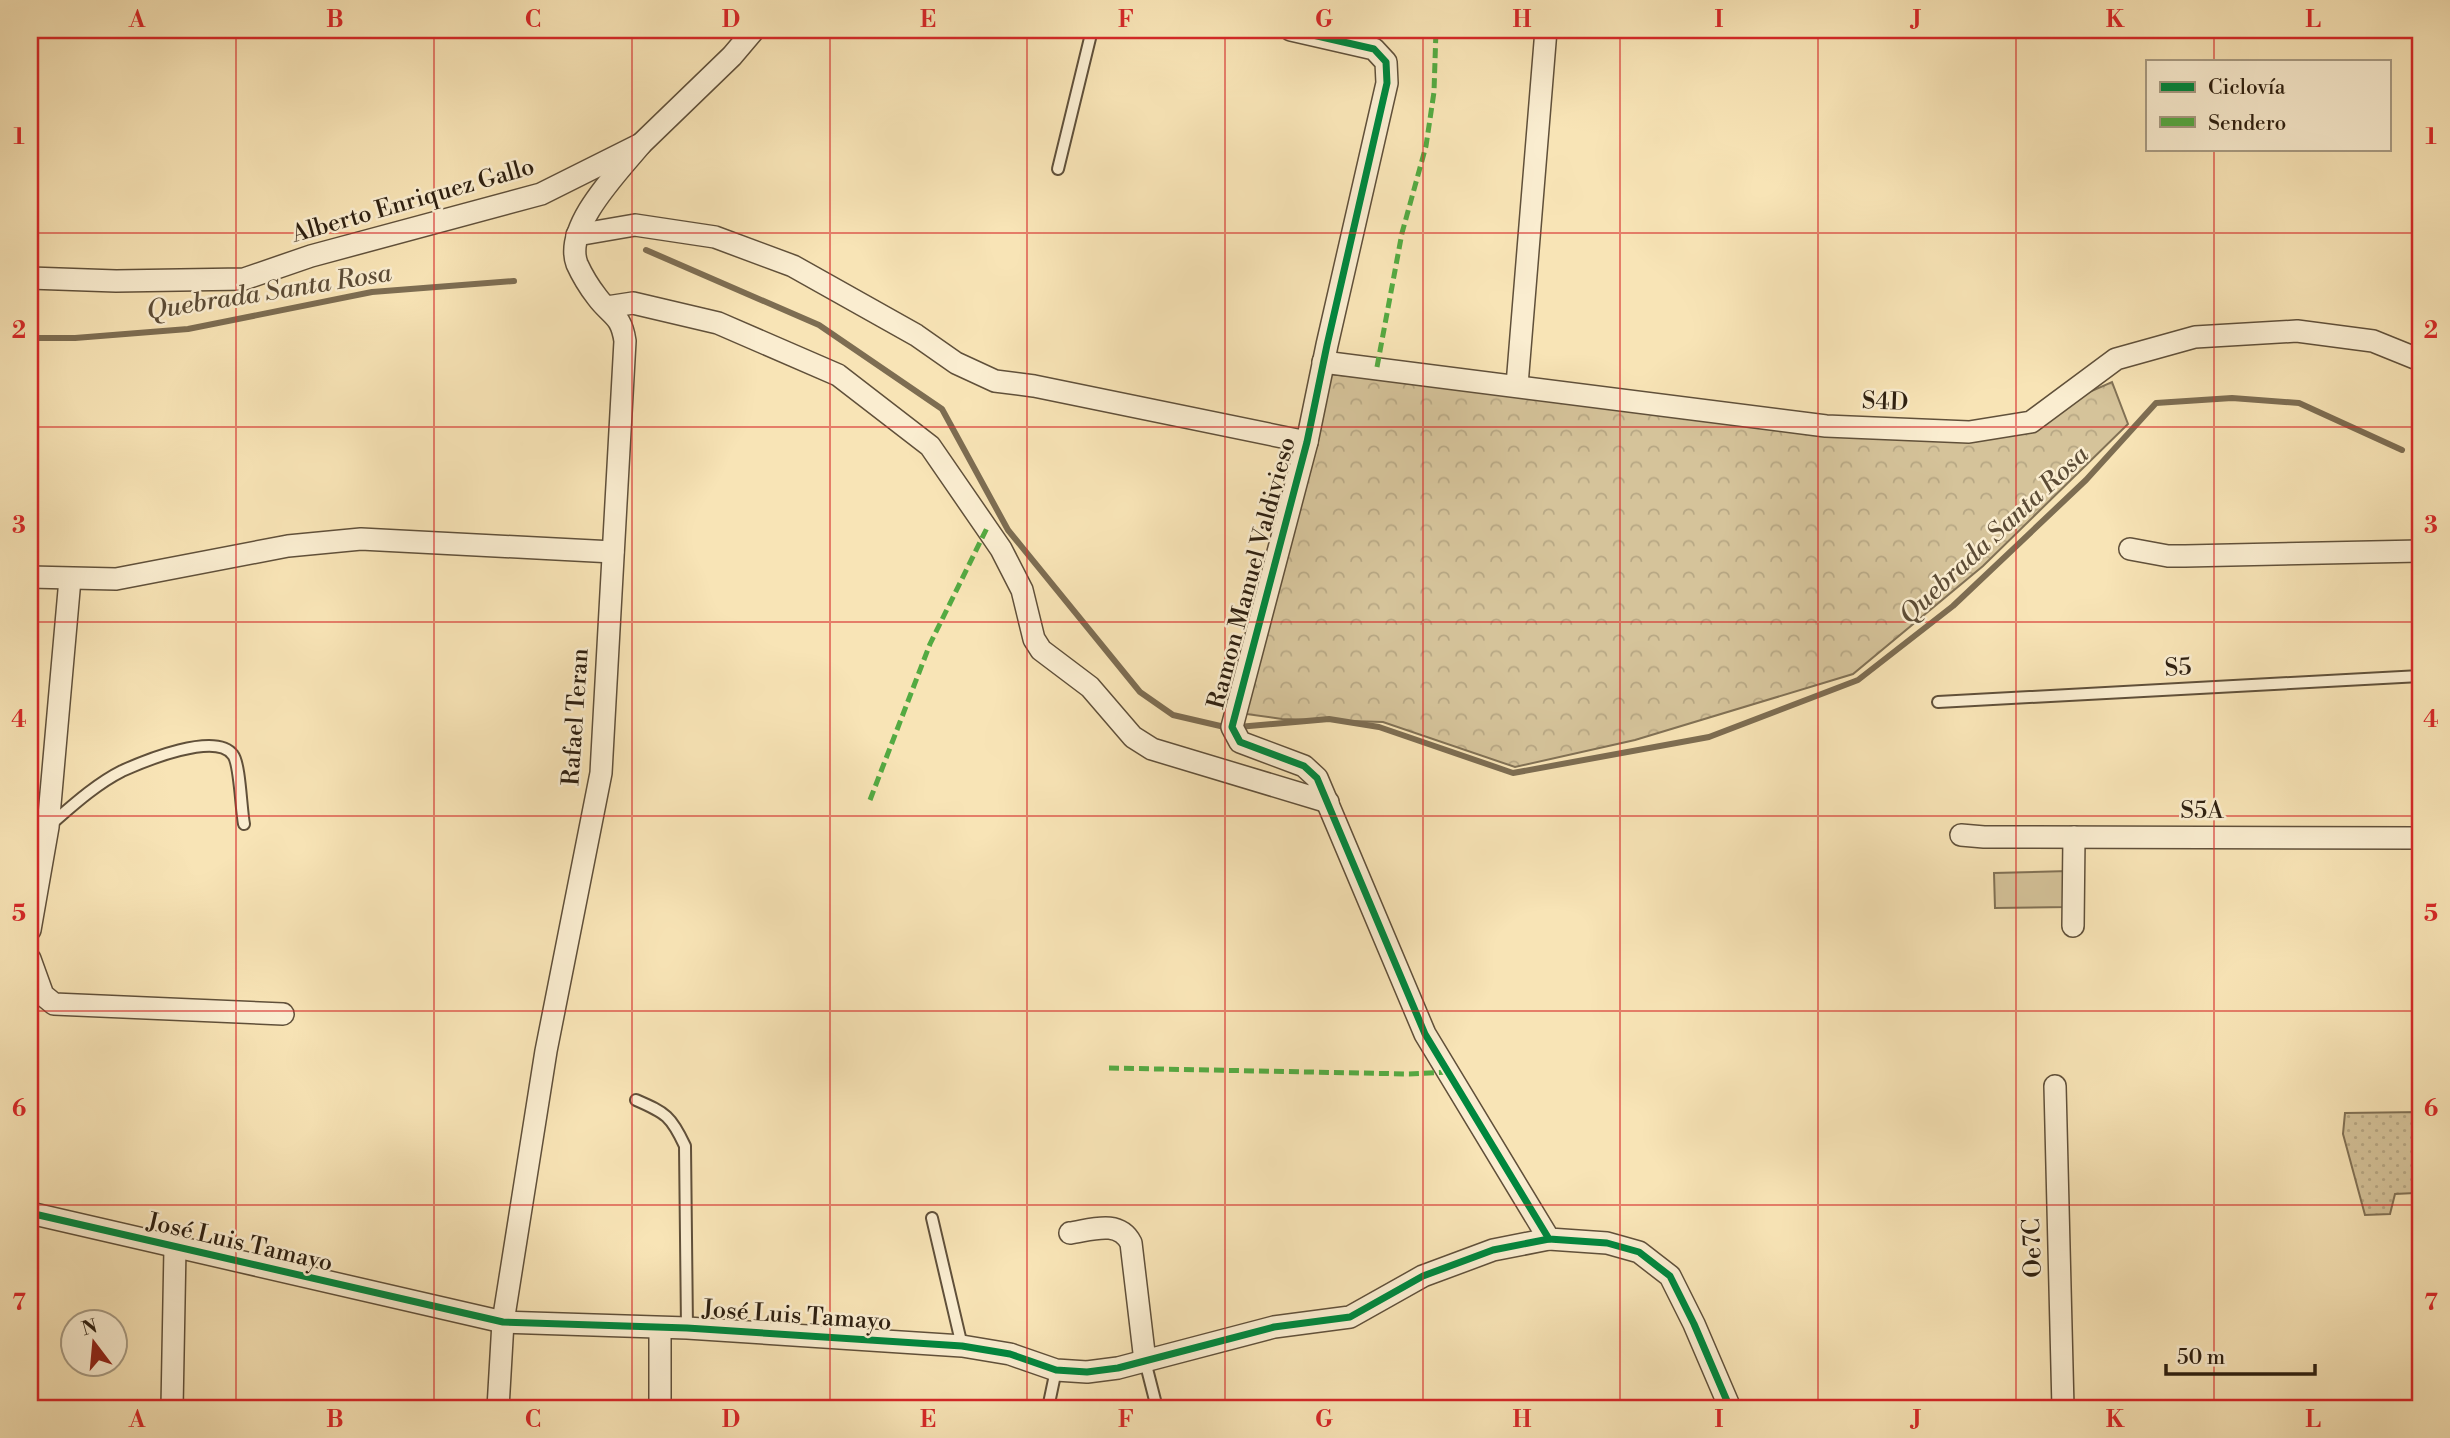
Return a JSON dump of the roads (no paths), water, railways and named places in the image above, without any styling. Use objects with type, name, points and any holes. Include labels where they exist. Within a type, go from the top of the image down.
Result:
[{"type":"street","name":"Alberto Enriquez Gallo","points":[[30,278],[116,281],[244,279],[311,256],[541,194],[641,144],[732,56],[754,30]]},
{"type":"street","name":"Ramon Manuel Valdivieso","points":[[1291,30],[1374,49],[1386,62],[1387,83],[1307,442],[1232,727],[1240,742],[1311,771],[1317,778],[1425,1034],[1549,1239]]},
{"type":"street","points":[[1517,385],[1546,30]]},
{"type":"street","points":[[577,235],[587,212],[641,144]]},
{"type":"street","points":[[577,235],[635,225],[715,237],[793,266],[916,335],[956,363],[995,381],[1034,386],[1307,442]]},
{"type":"street","name":"Rafael Teran","points":[[503,1322],[546,1051],[601,773],[625,341],[617,316],[598,299],[576,262],[577,235]]},
{"type":"street","points":[[607,307],[633,303],[718,323],[838,375],[930,446],[1001,549],[1022,590],[1034,639],[1041,650],[1090,687],[1133,737],[1152,749],[1328,802]]},
{"type":"street","name":"S4D","points":[[1323,362],[1826,426],[1969,432],[2031,422],[2116,359],[2195,337],[2297,331],[2373,341],[2420,360]]},
{"type":"street","points":[[30,578],[116,579],[288,546],[361,540],[613,552]]},
{"type":"street","points":[[2130,549],[2176,556],[2420,551]]},
{"type":"street","points":[[30,930],[47,827],[70,579]]},
{"type":"street","name":"S5A","points":[[1961,835],[2420,838]]},
{"type":"street","points":[[2073,926],[2074,837]]},
{"type":"street","points":[[30,959],[43,995],[54,1004],[283,1014]]},
{"type":"street","name":"Oe7C","points":[[2055,1086],[2063,1408]]},
{"type":"street","name":"José Luis Tamayo","points":[[30,1213],[503,1322],[687,1328],[962,1346],[1010,1354],[1056,1370],[1087,1372],[1118,1368],[1274,1327],[1350,1317],[1423,1276],[1493,1250],[1549,1239]]},
{"type":"street","points":[[1070,1233],[1113,1227],[1128,1236],[1131,1242],[1145,1361]]},
{"type":"street","points":[[1549,1239],[1607,1243],[1639,1252],[1670,1276],[1730,1408]]},
{"type":"street","points":[[172,1408],[175,1248]]},
{"type":"street","points":[[498,1408],[503,1322]]},
{"type":"street","points":[[660,1328],[660,1408]]},
{"type":"lane","points":[[1058,169],[1092,30]]},
{"type":"lane","name":"S5","points":[[1938,702],[2420,676]]},
{"type":"lane","points":[[47,827],[74,804],[121,772],[175,751],[208,746],[223,748],[233,755],[238,769],[239,801],[244,824]]},
{"type":"lane","points":[[636,1100],[664,1112],[677,1128],[685,1146],[687,1328]]},
{"type":"lane","points":[[932,1218],[962,1346]]},
{"type":"lane","points":[[1145,1361],[1157,1408]]},
{"type":"lane","points":[[1048,1408],[1056,1370]]},
{"type":"waterway","name":"Quebrada Santa Rosa","points":[[646,250],[819,325],[942,409],[1008,530],[1140,692],[1173,715],[1229,728]]},
{"type":"waterway","name":"Quebrada Santa Rosa","points":[[30,338],[75,338],[188,329],[372,292],[514,281]]},
{"type":"waterway","name":"Quebrada Santa Rosa","points":[[1238,727],[1329,719],[1379,727],[1513,773],[1709,737],[1858,680],[1953,606],[2086,480],[2156,403],[2232,398],[2299,403],[2402,450]]}]
